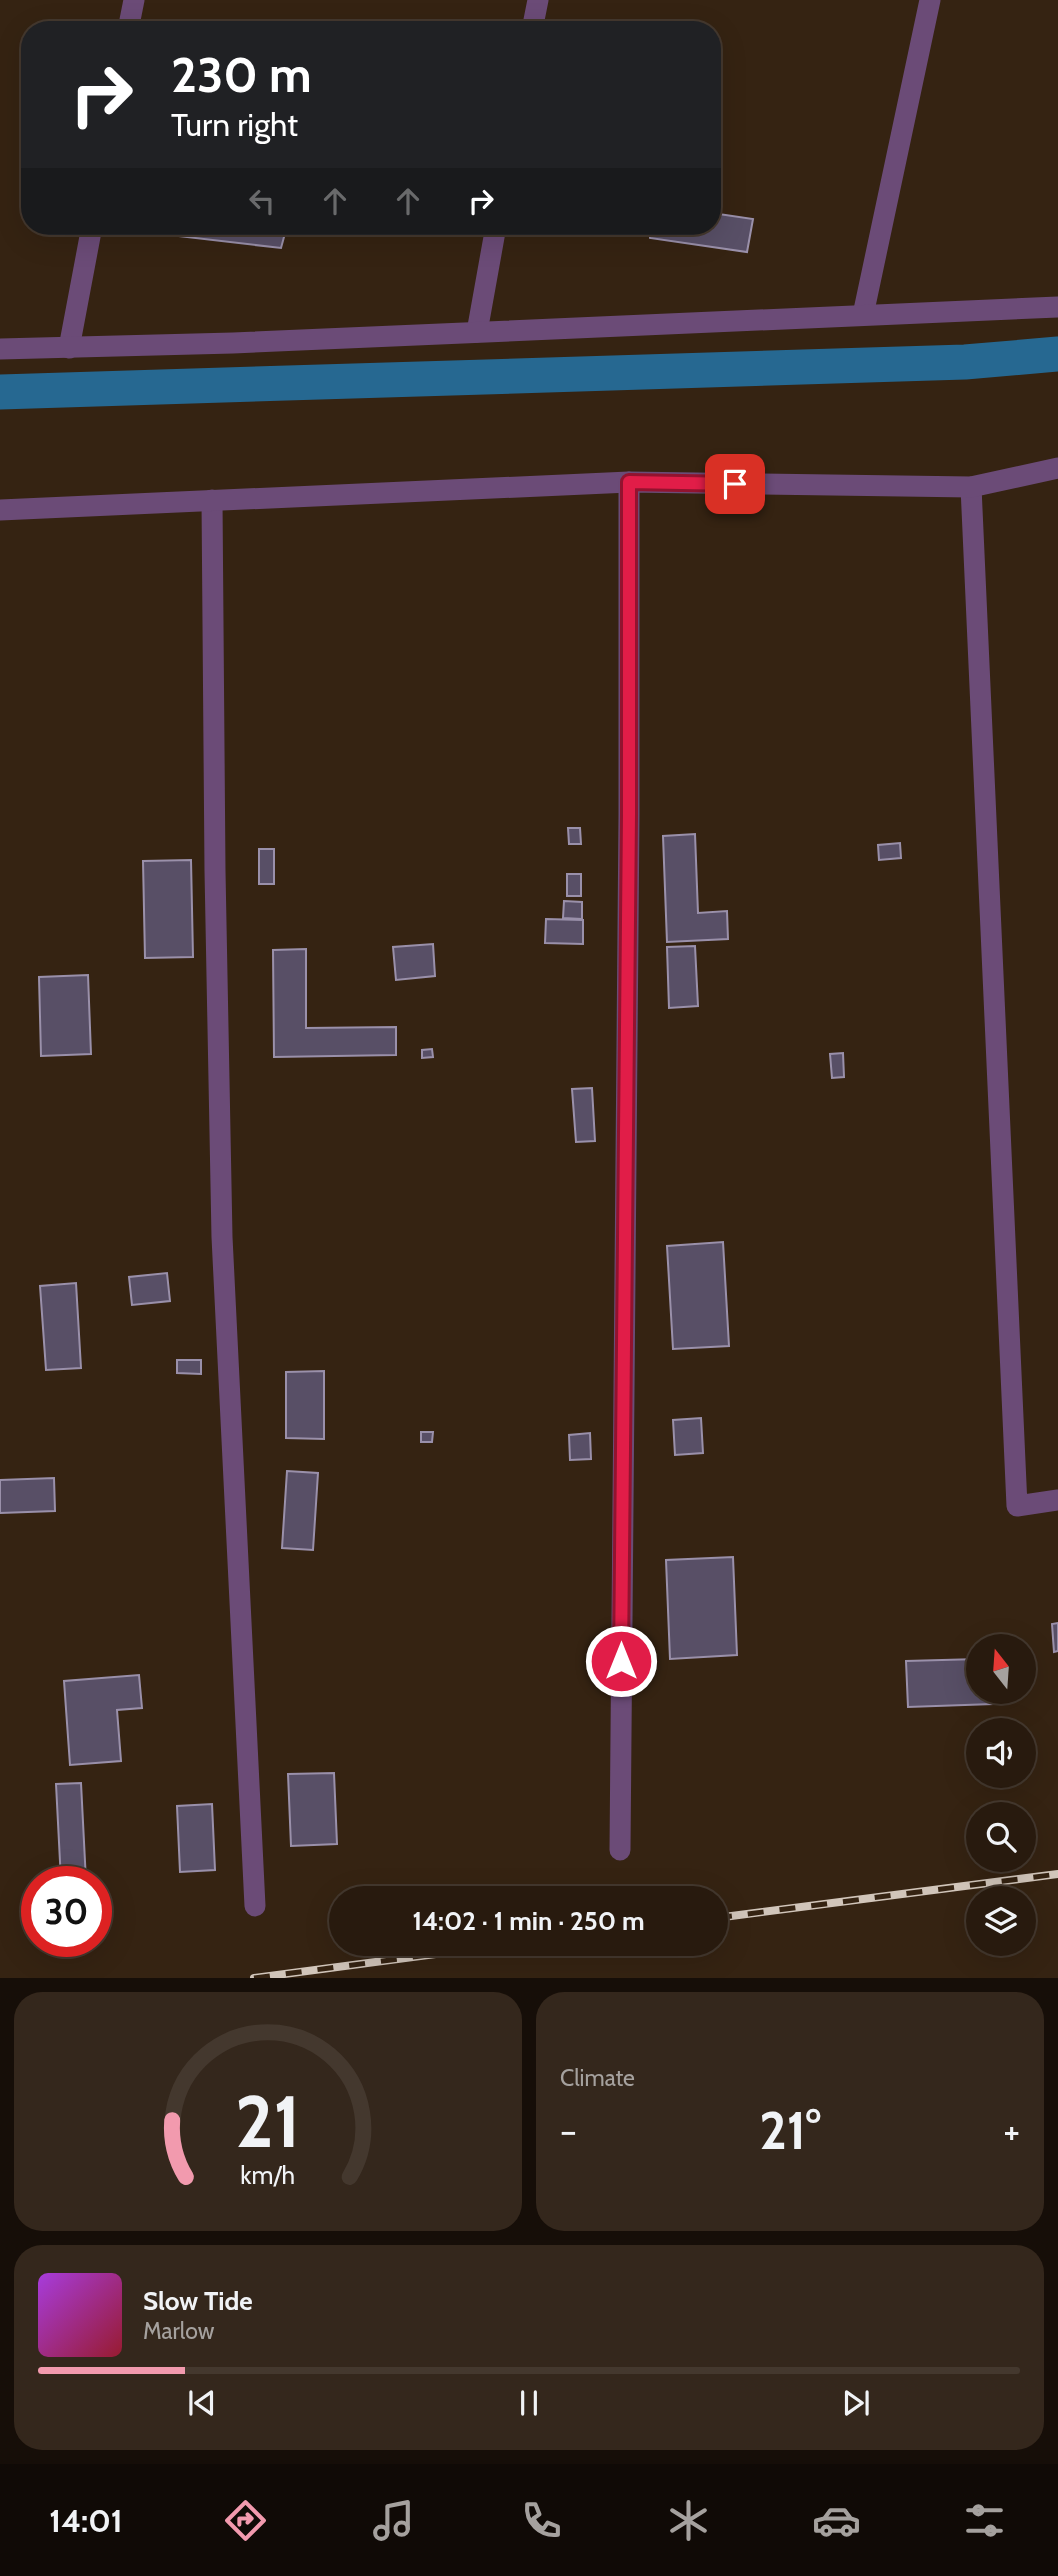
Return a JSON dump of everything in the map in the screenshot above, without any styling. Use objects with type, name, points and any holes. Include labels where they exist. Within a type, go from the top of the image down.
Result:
[{"type":"street","points":[[130,21],[134,0]]},
{"type":"street","points":[[534,21],[538,0]]},
{"type":"street","points":[[863,315],[930,0]]},
{"type":"street","points":[[69,348],[90,235]]},
{"type":"street","points":[[477,332],[494,235]]},
{"type":"street","points":[[0,349],[1058,307]]},
{"type":"street","points":[[0,510],[629,482],[971,487],[1058,468]]},
{"type":"street","points":[[620,1850],[629,815],[629,482]]},
{"type":"street","points":[[971,487],[1017,1506],[1058,1500]]},
{"type":"street","points":[[212,500],[222,1237],[255,1906]]},
{"type":"building","points":[[721,214],[753,219],[747,252],[650,238],[650,235],[721,235]]},
{"type":"building","points":[[169,235],[285,235],[281,248]]},
{"type":"building","points":[[568,828],[580,828],[581,844],[569,844]]},
{"type":"building","points":[[695,834],[698,913],[727,911],[728,939],[667,942],[663,836]]},
{"type":"building","points":[[900,843],[901,858],[879,860],[878,845]]},
{"type":"building","points":[[259,849],[274,849],[274,884],[259,884]]},
{"type":"building","points":[[191,860],[193,957],[145,958],[143,861]]},
{"type":"building","points":[[567,874],[581,874],[581,896],[567,896]]},
{"type":"building","points":[[564,901],[582,902],[582,919],[563,918]]},
{"type":"building","points":[[546,919],[583,920],[583,944],[545,943]]},
{"type":"building","points":[[433,944],[435,976],[396,980],[393,947]]},
{"type":"building","points":[[695,946],[698,1006],[669,1008],[667,947]]},
{"type":"building","points":[[306,949],[306,1028],[396,1027],[396,1055],[274,1057],[273,950]]},
{"type":"building","points":[[88,975],[91,1054],[41,1056],[39,977]]},
{"type":"building","points":[[432,1049],[433,1057],[422,1058],[422,1050]]},
{"type":"building","points":[[843,1053],[844,1077],[832,1078],[830,1054]]},
{"type":"building","points":[[592,1088],[595,1141],[576,1142],[572,1089]]},
{"type":"building","points":[[723,1242],[729,1346],[673,1349],[667,1246]]},
{"type":"building","points":[[167,1273],[170,1301],[132,1305],[129,1277]]},
{"type":"building","points":[[76,1283],[81,1368],[46,1370],[40,1286]]},
{"type":"building","points":[[177,1360],[201,1360],[201,1374],[177,1373]]},
{"type":"building","points":[[324,1371],[324,1439],[286,1438],[286,1372]]},
{"type":"building","points":[[701,1418],[703,1453],[675,1455],[673,1420]]},
{"type":"building","points":[[421,1432],[433,1432],[432,1442],[421,1442]]},
{"type":"building","points":[[590,1433],[591,1459],[570,1460],[569,1435]]},
{"type":"building","points":[[287,1471],[318,1473],[313,1550],[282,1548]]},
{"type":"building","points":[[54,1478],[55,1511],[0,1513],[0,1480]]},
{"type":"building","points":[[733,1557],[737,1655],[670,1659],[666,1560]]},
{"type":"building","points":[[1058,1623],[1058,1651],[1054,1652],[1052,1624]]},
{"type":"building","points":[[966,1659],[966,1704],[993,1704],[908,1707],[906,1661]]},
{"type":"building","points":[[139,1675],[142,1708],[117,1710],[121,1761],[70,1765],[64,1681]]},
{"type":"building","points":[[334,1773],[337,1844],[291,1846],[288,1774]]},
{"type":"building","points":[[81,1783],[85,1866],[60,1866],[56,1784]]},
{"type":"building","points":[[212,1804],[215,1870],[180,1872],[177,1806]]},
{"type":"waterway","points":[[0,392],[965,362],[1058,354]]},
{"type":"railway","points":[[728,1916],[1058,1874]]},
{"type":"railway","points":[[254,1978],[421,1956]]},
{"type":"route","points":[[621,1661],[629,815],[629,482],[735,484]]}]
